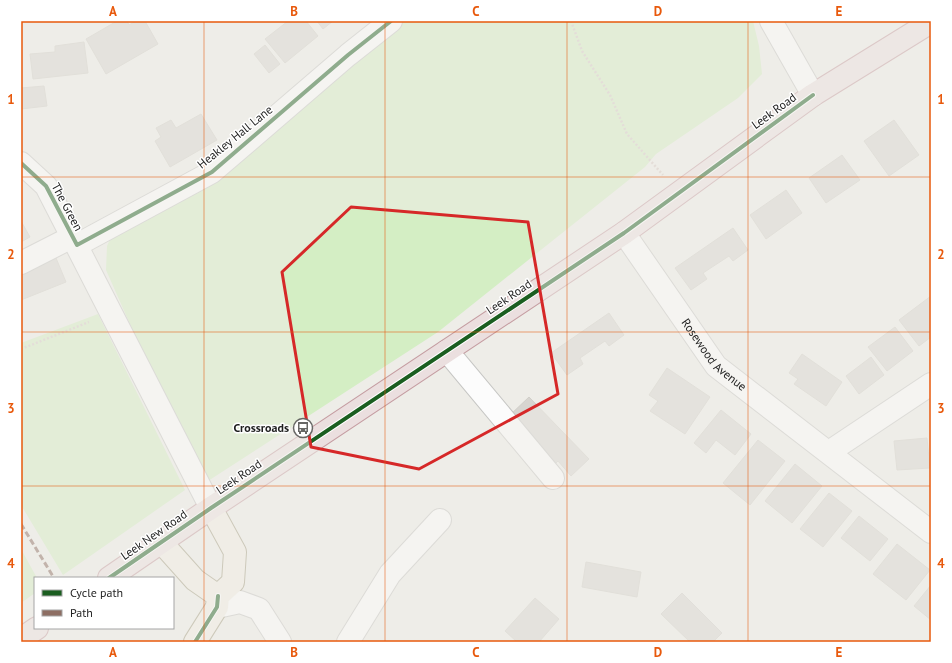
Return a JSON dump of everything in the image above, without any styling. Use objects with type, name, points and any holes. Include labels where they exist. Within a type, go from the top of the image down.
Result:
[{"type":"highway","name":"Leek Road","points":[[211,508],[624,233],[813,95],[931,22]]},
{"type":"highway","name":"Leek New Road","points":[[111,577],[211,508]]},
{"type":"highway","points":[[21,639],[36,629]]},
{"type":"main road","points":[[195,642],[218,602],[233,582],[234,552],[211,508]]},
{"type":"main road","points":[[161,542],[195,580],[218,602]]},
{"type":"street","name":"Heakley Hall Lane","points":[[21,263],[75,241],[212,172],[348,54],[391,21]]},
{"type":"street","points":[[771,21],[813,95]]},
{"type":"street","name":"The Green","points":[[21,162],[46,186],[211,508]]},
{"type":"street","name":"Rosewood Avenue","points":[[624,233],[716,366],[931,532]]},
{"type":"street","points":[[447,351],[553,478]]},
{"type":"street","points":[[829,452],[931,384]]},
{"type":"street","points":[[348,642],[390,574],[440,520]]},
{"type":"street","points":[[218,602],[240,602],[259,609],[280,642]]},
{"type":"path","points":[[571,21],[582,51],[610,95],[627,134],[678,193]]},
{"type":"path","points":[[21,349],[112,314]]},
{"type":"highlighted area","points":[[351,207],[528,222],[558,394],[419,469],[311,447],[282,272]]},
{"type":"green space","points":[[402,21],[753,21],[759,46],[762,74],[738,98],[656,154],[645,167],[438,332],[208,481],[148,365],[106,270],[107,246],[114,231],[317,90]]},
{"type":"green space","points":[[98,314],[185,490],[63,575],[21,505],[21,343]]},
{"type":"green space","points":[[21,549],[36,577],[34,577],[34,594],[21,603]]},
{"type":"building","points":[[117,21],[127,21],[129,25],[136,21],[145,21],[158,44],[106,74],[86,39]]},
{"type":"building","points":[[288,21],[306,21],[318,36],[285,63],[265,39]]},
{"type":"building","points":[[317,21],[333,21],[323,29]]},
{"type":"building","points":[[84,42],[88,73],[33,79],[30,54],[55,52],[55,46]]},
{"type":"building","points":[[265,45],[280,64],[269,73],[254,54]]},
{"type":"building","points":[[44,86],[47,106],[21,109],[21,88]]},
{"type":"building","points":[[201,114],[217,140],[170,167],[155,141],[161,137],[156,128],[171,120],[176,128]]},
{"type":"building","points":[[894,120],[919,155],[889,176],[864,141]]},
{"type":"building","points":[[842,155],[860,180],[826,203],[809,178]]},
{"type":"building","points":[[786,190],[802,213],[766,239],[750,215]]},
{"type":"building","points":[[21,221],[30,237],[21,242]]},
{"type":"building","points":[[733,228],[748,250],[733,261],[729,256],[703,273],[707,279],[691,290],[675,268]]},
{"type":"building","points":[[56,258],[66,282],[21,300],[21,273]]},
{"type":"building","points":[[931,296],[931,337],[919,346],[899,320]]},
{"type":"building","points":[[609,313],[624,335],[609,346],[605,341],[580,358],[583,364],[567,375],[551,353]]},
{"type":"building","points":[[895,327],[913,351],[887,371],[868,347]]},
{"type":"building","points":[[802,354],[842,382],[826,406],[794,384],[798,379],[789,373]]},
{"type":"building","points":[[871,357],[884,375],[859,394],[846,376]]},
{"type":"building","points":[[667,368],[710,397],[685,434],[650,411],[658,401],[649,395]]},
{"type":"building","points":[[529,397],[589,459],[571,476],[558,461],[555,464],[509,416]]},
{"type":"building","points":[[721,410],[751,434],[735,455],[716,440],[706,453],[694,443]]},
{"type":"building","points":[[927,438],[930,468],[897,470],[894,441]]},
{"type":"building","points":[[758,440],[785,461],[750,505],[723,483]]},
{"type":"building","points":[[795,464],[822,486],[792,523],[765,501]]},
{"type":"building","points":[[829,493],[852,511],[823,547],[800,529]]},
{"type":"building","points":[[859,516],[888,539],[870,561],[841,538]]},
{"type":"building","points":[[897,544],[930,570],[906,600],[873,574]]},
{"type":"building","points":[[586,562],[641,572],[637,597],[582,587]]},
{"type":"building","points":[[931,585],[931,620],[914,606]]},
{"type":"building","points":[[682,593],[722,633],[713,642],[690,642],[661,614]]},
{"type":"building","points":[[535,598],[559,619],[539,642],[517,642],[505,631]]},
{"type":"marked path","points":[[21,524],[53,577]]},
{"type":"cycle path","points":[[21,163],[46,186],[77,245],[212,172],[348,55],[391,21]]},
{"type":"cycle path","points":[[110,577],[211,508],[624,233],[813,95]]},
{"type":"cycle path","points":[[195,642],[217,607],[218,596]]},
{"type":"place","name":"Crossroads","points":[[303,428]]}]
